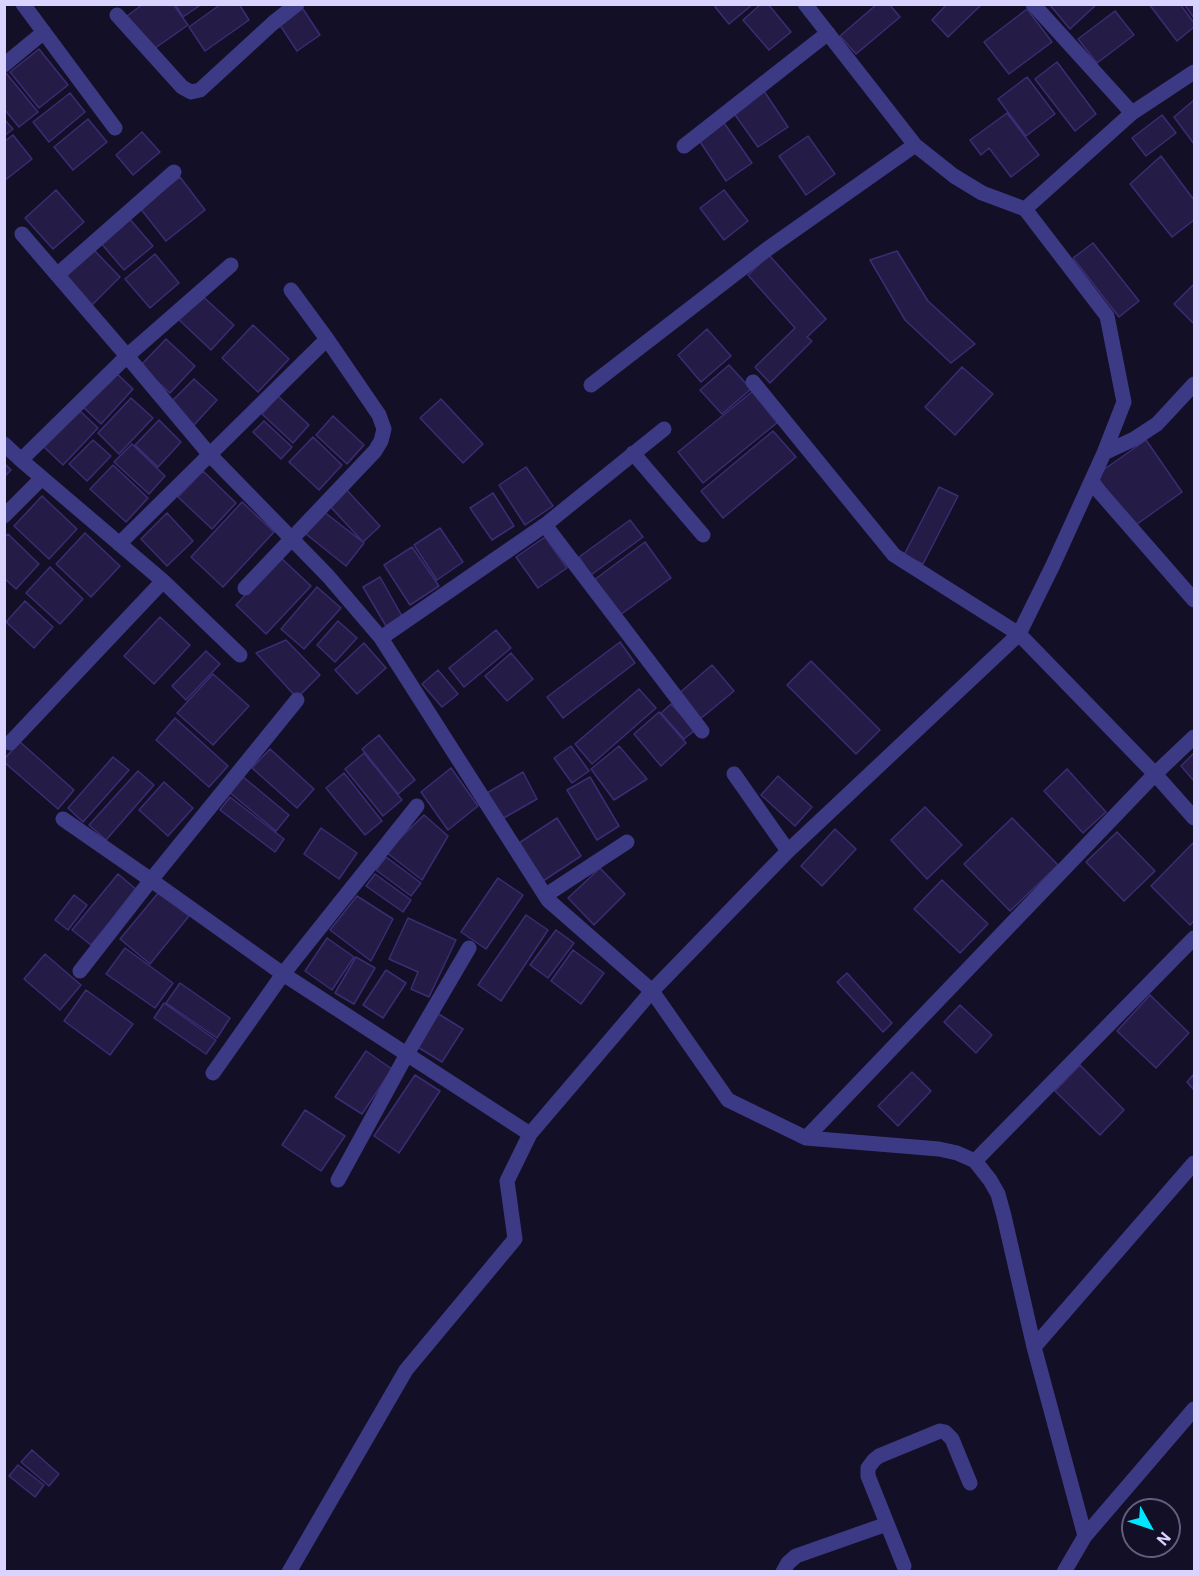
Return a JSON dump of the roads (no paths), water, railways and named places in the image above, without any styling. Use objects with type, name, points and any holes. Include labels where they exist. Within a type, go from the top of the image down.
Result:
[{"type":"street","points":[[23,4],[115,128]]},
{"type":"street","points":[[117,15],[182,87],[191,92],[200,90],[297,4]]},
{"type":"street","points":[[289,1572],[406,1370],[515,1239],[507,1181],[530,1134],[652,991],[788,851],[1019,634],[1091,482],[1124,402],[1107,316],[1025,209],[982,193],[954,176],[915,145],[806,4]]},
{"type":"street","points":[[1033,4],[1132,113]]},
{"type":"street","points":[[4,65],[44,32]]},
{"type":"street","points":[[684,146],[828,33]]},
{"type":"street","points":[[1025,209],[1132,113],[1194,72]]},
{"type":"street","points":[[591,385],[765,250],[915,145]]},
{"type":"street","points":[[57,275],[174,172]]},
{"type":"street","points":[[22,234],[210,455],[328,576],[381,638],[548,900],[652,991],[728,1100],[806,1138],[939,1149],[957,1153],[975,1161],[998,1194],[1034,1347],[1085,1536]]},
{"type":"street","points":[[21,460],[127,356],[231,265]]},
{"type":"street","points":[[245,588],[375,451],[384,429],[378,415],[291,290]]},
{"type":"street","points":[[119,544],[327,339]]},
{"type":"street","points":[[753,381],[894,555],[1019,634],[1155,774],[1194,818]]},
{"type":"street","points":[[1104,453],[1134,439],[1156,424],[1194,384]]},
{"type":"street","points":[[381,638],[545,525],[664,429]]},
{"type":"street","points":[[4,444],[163,581],[240,655]]},
{"type":"street","points":[[633,453],[703,535]]},
{"type":"street","points":[[4,516],[42,478]]},
{"type":"street","points":[[1091,482],[1194,600]]},
{"type":"street","points":[[545,525],[702,731]]},
{"type":"street","points":[[10,743],[163,581]]},
{"type":"street","points":[[80,971],[297,700]]},
{"type":"street","points":[[806,1138],[1155,774],[1194,737]]},
{"type":"street","points":[[734,774],[788,851]]},
{"type":"street","points":[[213,1073],[283,974],[417,806]]},
{"type":"street","points":[[63,819],[283,974],[530,1134]]},
{"type":"street","points":[[546,895],[627,842]]},
{"type":"street","points":[[975,1161],[1194,938]]},
{"type":"street","points":[[338,1180],[407,1054],[469,948]]},
{"type":"street","points":[[1034,1347],[1194,1163]]},
{"type":"street","points":[[1064,1572],[1085,1536],[1194,1409]]},
{"type":"street","points":[[904,1566],[868,1476],[868,1468],[879,1456],[940,1431],[952,1438],[970,1483]]},
{"type":"street","points":[[783,1572],[796,1556],[887,1524]]}]
